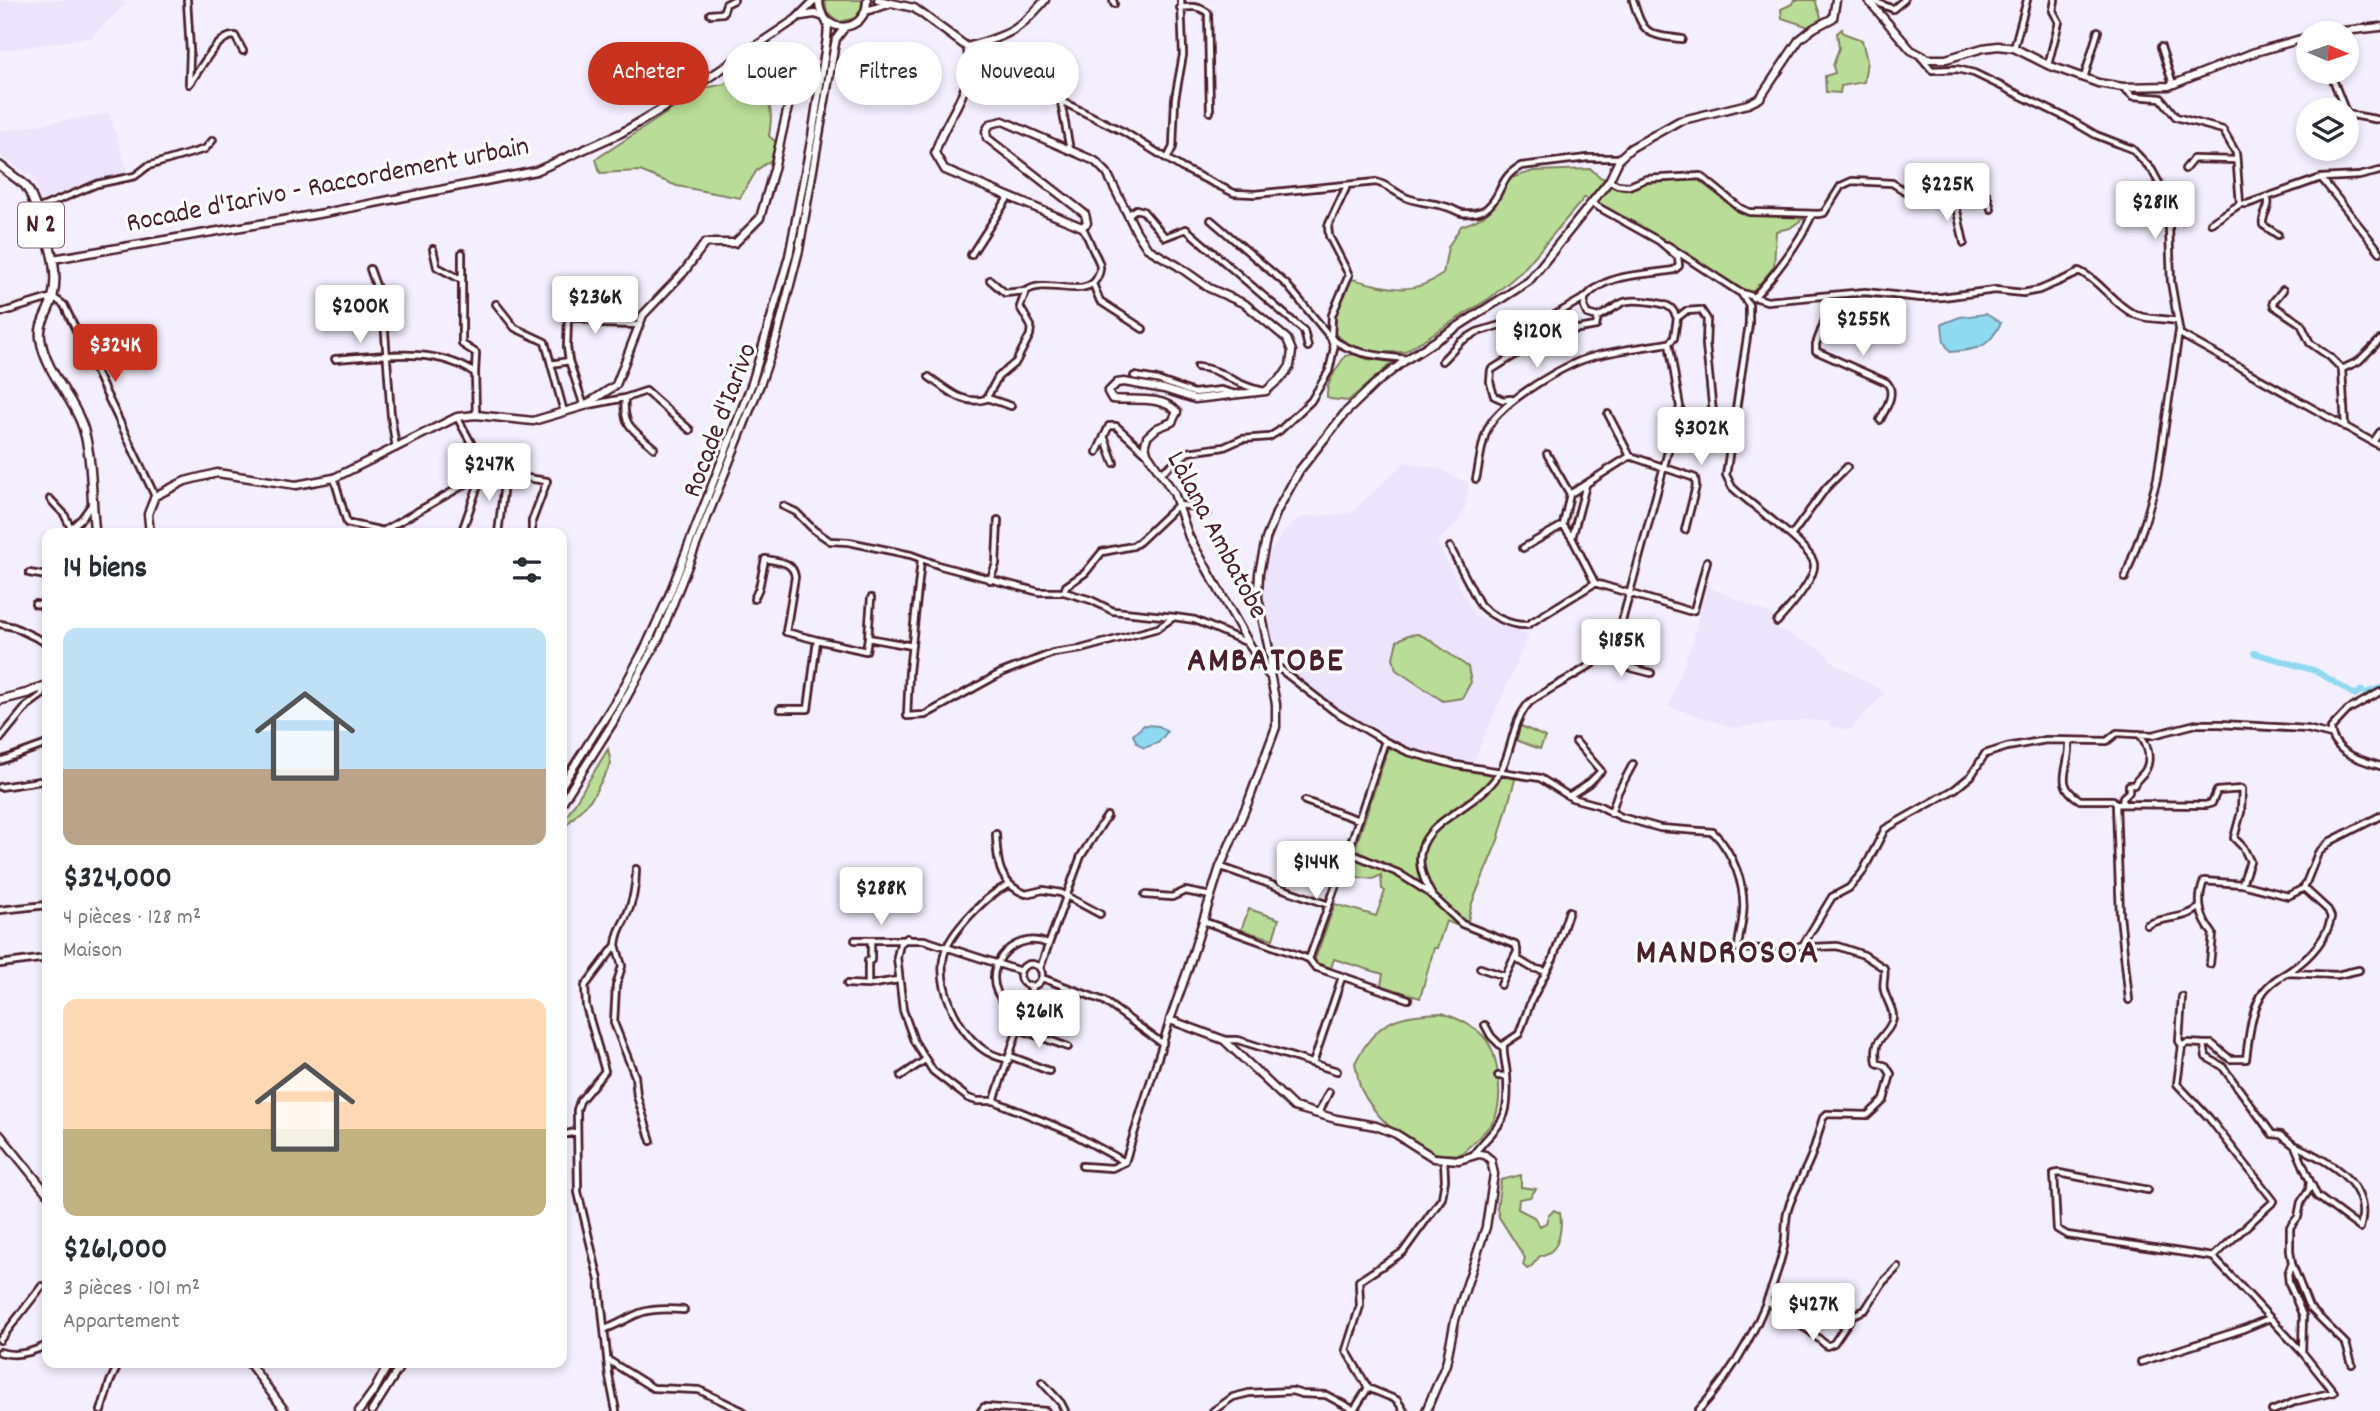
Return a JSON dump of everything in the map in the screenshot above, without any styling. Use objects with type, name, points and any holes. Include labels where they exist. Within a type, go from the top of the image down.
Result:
[{"type":"main road","name":"N 2","points":[[0,166],[25,185],[53,259],[53,298],[39,331],[41,344],[82,424],[94,528]]},
{"type":"main road","points":[[0,700],[42,687]]},
{"type":"street","points":[[187,0],[190,51],[188,84],[220,41],[235,36],[243,51]]},
{"type":"street","points":[[710,15],[723,13],[726,4],[734,0]]},
{"type":"street","name":"Rocade d'Iarivo - Raccordement urbain","points":[[763,41],[817,0]]},
{"type":"street","name":"Rocade d'Iarivo","points":[[567,777],[620,694],[646,646],[752,383],[778,299],[799,207],[827,38],[828,24],[817,0]]},
{"type":"street","points":[[799,16],[808,14],[845,27],[858,22],[865,12],[867,0]]},
{"type":"street","points":[[878,0],[914,8],[960,42]]},
{"type":"street","points":[[984,42],[1010,34],[1024,24],[1045,0]]},
{"type":"street","points":[[1167,159],[1173,147],[1175,99],[1182,55],[1181,0]]},
{"type":"street","points":[[1633,0],[1642,27],[1648,33],[1682,38]]},
{"type":"street","points":[[1698,1411],[1723,1383],[1768,1301],[1784,1248],[1788,1210],[1802,1172],[1811,1157],[1823,1118],[1828,1114],[1868,1115],[1884,1100],[1891,1079],[1886,1066],[1877,1063],[1876,1057],[1879,1040],[1892,1023],[1892,1013],[1883,987],[1884,968],[1864,955],[1837,946],[1814,947],[1803,944],[1775,954],[1761,949],[1738,948],[1743,892],[1737,872],[1713,832],[1660,828],[1611,813],[1598,805],[1569,796],[1541,778],[1456,765],[1408,752],[1334,711],[1264,659],[1268,643],[1258,598],[1259,573],[1266,539],[1277,511],[1299,471],[1345,414],[1375,384],[1408,359],[1529,281],[1609,181],[1620,158],[1631,148],[1679,121],[1748,104],[1760,98],[1799,40],[1833,18],[1836,0]]},
{"type":"street","points":[[1869,0],[1893,9],[1904,0]]},
{"type":"street","points":[[1869,0],[1911,50],[1928,59],[1946,59],[1998,46],[2014,48],[2048,65],[2084,78],[2123,87],[2173,85],[2252,53],[2296,40]]},
{"type":"street","points":[[2014,48],[2027,0]]},
{"type":"street","points":[[2048,65],[2059,22],[2053,11],[2056,0]]},
{"type":"street","points":[[865,12],[874,7],[891,4]]},
{"type":"street","points":[[1180,8],[1191,6],[1202,8],[1208,13],[1210,112]]},
{"type":"street","name":"Rocade d'Iarivo","points":[[567,795],[612,724],[660,636],[761,382],[776,338],[799,250],[836,39],[845,27]]},
{"type":"street","points":[[2359,29],[2380,27]]},
{"type":"street","points":[[2084,78],[2098,31]]},
{"type":"street","points":[[2161,47],[2173,85]]},
{"type":"street","points":[[1920,55],[1932,71],[1957,69],[1974,73],[2096,135],[2138,153],[2157,176],[2168,200],[2168,247],[2179,331],[2157,479],[2125,578]]},
{"type":"street","name":"Rocade d'Iarivo - Raccordement urbain","points":[[53,259],[324,213],[536,172],[621,133],[723,69]]},
{"type":"street","points":[[2123,87],[2133,96],[2161,98],[2172,113],[2181,119],[2219,127],[2235,153],[2240,204]]},
{"type":"street","points":[[584,406],[616,385],[643,316],[684,272],[705,243],[735,243],[760,218],[774,169],[787,105]]},
{"type":"street","points":[[958,105],[935,153],[945,170],[1082,228],[1101,266],[1093,284],[1084,288],[1044,285],[1026,291],[1004,293],[990,280]]},
{"type":"street","points":[[1060,105],[1070,150]]},
{"type":"street","points":[[1069,105],[1124,132],[1221,188],[1240,194],[1376,182],[1390,186],[1407,199],[1451,208],[1459,213],[1469,213],[1483,211],[1491,205],[1501,184],[1512,171],[1521,166],[1587,158],[1620,158]]},
{"type":"street","points":[[2359,115],[2380,120]]},
{"type":"street","points":[[1082,228],[1087,223],[1085,214],[987,138],[986,131],[990,124],[1003,121],[1095,161],[1107,173],[1147,248],[1209,288],[1245,303],[1287,339],[1292,351],[1290,366],[1266,391],[1235,383],[1213,368],[1197,367]]},
{"type":"street","points":[[36,210],[97,184],[135,176],[148,166],[205,149],[213,140]]},
{"type":"street","points":[[2185,169],[2193,159],[2236,160]]},
{"type":"street","points":[[2211,223],[2240,204],[2321,178],[2359,176],[2380,171]]},
{"type":"street","points":[[1609,181],[1629,186],[1646,179],[1702,176],[1743,211],[1812,215],[1824,213],[1841,186],[1852,181],[1892,183],[1918,199],[1925,200],[1987,195],[1991,209]]},
{"type":"street","points":[[2321,178],[2380,252]]},
{"type":"street","points":[[1161,473],[1188,452],[1224,447],[1242,439],[1265,438],[1279,431],[1311,401],[1329,371],[1334,348],[1331,338],[1332,315],[1349,275],[1329,236],[1328,226],[1347,186]]},
{"type":"street","points":[[1954,197],[1965,243]]},
{"type":"street","points":[[2267,197],[2269,206],[2262,220],[2263,225],[2278,235]]},
{"type":"street","points":[[971,255],[1007,198]]},
{"type":"street","points":[[1590,203],[1688,257],[1738,292],[1754,298],[1777,302],[1865,292],[1921,298],[1942,298],[1995,290],[2023,293],[2039,289],[2079,271],[2088,275],[2112,299],[2133,314],[2177,321]]},
{"type":"street","points":[[1128,215],[1136,209],[1143,211],[1165,237],[1186,229],[1304,331],[1308,347]]},
{"type":"street","points":[[1754,298],[1804,232],[1812,215]]},
{"type":"street","points":[[1212,220],[1286,285],[1331,338],[1346,348],[1408,359]]},
{"type":"street","points":[[1442,361],[1460,342],[1477,332],[1501,324],[1548,319],[1585,298],[1607,281],[1677,268],[1678,257],[1659,241]]},
{"type":"street","points":[[433,249],[437,267],[462,280]]},
{"type":"street","points":[[462,253],[462,344],[476,353],[476,415]]},
{"type":"street","points":[[370,269],[383,305],[391,416],[396,447]]},
{"type":"street","points":[[1093,284],[1100,301],[1143,329]]},
{"type":"street","points":[[2283,290],[2273,302],[2274,306],[2301,324],[2310,344],[2342,369],[2345,427]]},
{"type":"street","points":[[929,377],[942,388],[966,400],[983,401],[987,398],[998,377],[1016,362],[1030,334],[1031,326],[1020,307],[1026,291]]},
{"type":"street","points":[[1738,292],[1748,305],[1749,324],[1726,475],[1732,487],[1812,556],[1814,564],[1813,572],[1794,603],[1777,622]]},
{"type":"street","points":[[1826,297],[1831,304],[1816,344],[1816,351],[1891,386],[1892,393],[1880,420]]},
{"type":"street","points":[[0,313],[53,298],[64,305],[155,496]]},
{"type":"street","points":[[1476,478],[1487,430],[1512,399],[1590,357],[1669,343],[1674,338],[1677,318],[1671,308],[1659,303],[1634,300],[1623,302],[1598,317],[1588,315],[1584,307],[1585,298]]},
{"type":"street","points":[[496,304],[515,328],[545,342],[564,412]]},
{"type":"street","points":[[1677,318],[1686,311],[1701,310],[1707,319],[1706,345],[1714,423]]},
{"type":"street","points":[[1512,399],[1503,400],[1494,396],[1489,376],[1491,370],[1542,338],[1596,326],[1598,317]]},
{"type":"street","points":[[584,406],[569,361],[568,318],[583,318],[602,324],[639,325]]},
{"type":"street","points":[[2179,331],[2188,339],[2380,446]]},
{"type":"street","points":[[2342,369],[2359,361],[2380,340]]},
{"type":"street","points":[[1433,897],[1420,871],[1422,850],[1429,834],[1438,823],[1480,794],[1501,771],[1515,725],[1529,703],[1609,652],[1618,636],[1680,407],[1669,343]]},
{"type":"street","points":[[335,359],[387,354],[446,358],[475,373]]},
{"type":"street","points":[[551,364],[569,361]]},
{"type":"street","points":[[1134,376],[1157,380],[1194,393],[1221,390],[1236,395]]},
{"type":"street","name":"Làlana Ambatobe","points":[[1220,867],[1276,727],[1276,704],[1270,677],[1264,659],[1249,643],[1213,575],[1189,537],[1174,493],[1147,453],[1147,437],[1157,428],[1172,422],[1177,412],[1159,401],[1112,399],[1108,392],[1116,383],[1132,382],[1195,399],[1266,391]]},
{"type":"street","points":[[149,528],[148,514],[155,496],[184,481],[217,472],[296,485],[334,478],[457,417],[476,415],[533,421],[646,391],[690,430]]},
{"type":"street","points":[[625,398],[624,415],[631,427],[654,448]]},
{"type":"street","points":[[987,398],[1012,406]]},
{"type":"street","points":[[1608,414],[1630,456],[1695,478],[1696,486],[1685,530]]},
{"type":"street","points":[[457,417],[487,472]]},
{"type":"street","points":[[1097,452],[1109,426],[1116,426],[1147,453]]},
{"type":"street","points":[[2373,442],[2380,432]]},
{"type":"street","points":[[1103,435],[1114,463]]},
{"type":"street","points":[[1523,548],[1563,525],[1570,494],[1547,454]]},
{"type":"street","points":[[1570,494],[1630,456]]},
{"type":"street","points":[[1791,536],[1826,488],[1847,467]]},
{"type":"street","points":[[388,528],[487,472],[547,481],[532,521],[532,528]]},
{"type":"street","points":[[499,528],[505,475]]},
{"type":"street","points":[[463,528],[481,477]]},
{"type":"street","points":[[334,478],[347,523],[370,528]]},
{"type":"street","points":[[1572,538],[1586,485]]},
{"type":"street","points":[[50,499],[64,514],[71,528],[92,504]]},
{"type":"street","points":[[1064,592],[1066,586],[1085,573],[1102,552],[1133,546],[1178,505],[1198,506],[1207,513]]},
{"type":"street","points":[[783,506],[796,512],[830,541],[885,550],[1038,592],[1064,592],[1091,600],[1114,611],[1195,620],[1249,643]]},
{"type":"street","points":[[990,580],[996,564],[998,520]]},
{"type":"street","points":[[1563,525],[1595,583],[1692,611],[1707,561]]},
{"type":"street","points":[[1450,547],[1480,605],[1494,615],[1515,624],[1527,625],[1595,583]]},
{"type":"street","points":[[754,598],[759,589],[765,559],[790,565],[794,568],[795,577],[786,632],[866,651],[872,598]]},
{"type":"street","points":[[921,560],[908,716],[925,715],[1001,673],[1052,653],[1081,649],[1158,628],[1174,617]]},
{"type":"street","points":[[29,573],[42,575]]},
{"type":"street","points":[[35,604],[42,605]]},
{"type":"street","points":[[0,624],[14,627],[42,641]]},
{"type":"street","points":[[868,638],[912,646]]},
{"type":"street","points":[[780,709],[808,709],[817,640]]},
{"type":"street","points":[[1609,652],[1624,666],[1651,673]]},
{"type":"street","points":[[2380,692],[2348,710],[2330,728],[2338,746],[2352,756],[2380,766]]},
{"type":"street","points":[[0,739],[27,706],[42,695]]},
{"type":"street","points":[[1803,944],[1832,897],[1849,888],[1862,873],[1885,830],[1955,789],[1971,776],[1985,754],[2046,740],[2107,741],[2117,733],[2153,735],[2196,724],[2307,729],[2331,735]]},
{"type":"street","points":[[2122,804],[2123,797],[2129,792],[2129,785],[2134,785],[2136,779],[2144,774],[2149,762],[2146,741],[2138,734]]},
{"type":"street","points":[[1385,741],[1309,959],[1312,966],[1408,999]]},
{"type":"street","points":[[2069,741],[2068,767],[2063,782],[2065,787],[2080,800],[2113,800],[2116,804],[2120,915],[2129,1000]]},
{"type":"street","points":[[1569,796],[1590,783],[1601,771],[1576,742]]},
{"type":"street","points":[[0,761],[42,746]]},
{"type":"street","points":[[1611,813],[1618,792],[1633,764]]},
{"type":"street","points":[[0,787],[42,780]]},
{"type":"street","points":[[2116,804],[2206,805],[2212,803],[2217,791],[2242,789],[2241,811],[2234,838],[2243,847],[2250,861],[2242,884]]},
{"type":"street","points":[[1305,801],[1359,820]]},
{"type":"street","points":[[994,1101],[1032,987],[1042,978],[1040,968],[1065,896],[1081,856],[1107,816]]},
{"type":"street","points":[[2210,964],[2213,934],[2205,925],[2199,908],[2204,881],[2242,884],[2288,896],[2304,888],[2318,853],[2331,841],[2380,816]]},
{"type":"street","points":[[996,834],[998,867],[1009,885],[1023,894],[1047,890],[1100,914]]},
{"type":"street","points":[[1348,852],[1398,873],[1433,897],[1462,924],[1517,946],[1516,954],[1501,985]]},
{"type":"street","points":[[1082,1166],[1111,1168],[1125,1162],[1220,867],[1329,905]]},
{"type":"street","points":[[636,869],[636,888],[625,919],[617,931],[615,945],[622,966],[616,986],[614,1023],[635,1076],[637,1096],[651,1141]]},
{"type":"street","points":[[1009,885],[984,901],[947,947],[943,960],[945,984],[955,1014],[978,1046],[998,1057],[1049,1071]]},
{"type":"street","points":[[2182,1046],[2190,1043],[2211,1044],[2230,1059],[2246,1059],[2249,1035],[2262,994],[2275,978],[2296,967],[2323,939],[2330,923],[2328,910],[2304,888]]},
{"type":"street","points":[[1145,895],[1172,897],[1185,891],[1210,896]]},
{"type":"street","points":[[0,909],[42,905]]},
{"type":"street","points":[[2147,925],[2156,920],[2186,916],[2199,908]]},
{"type":"street","points":[[1473,1156],[1496,1131],[1504,1117],[1507,1105],[1503,1048],[1505,1041],[1519,1034],[1545,971],[1553,959],[1569,911]]},
{"type":"street","points":[[1202,921],[1309,959]]},
{"type":"street","points":[[907,939],[898,948],[898,980],[905,1017],[914,1041],[933,1071],[968,1098],[994,1101],[1070,1132],[1125,1162]]},
{"type":"street","points":[[1024,1014],[1008,1006],[999,995],[995,982],[996,964],[1007,949],[1023,941],[1034,939],[1048,943]]},
{"type":"street","points":[[855,940],[924,940],[1020,971]]},
{"type":"street","points":[[868,985],[871,940]]},
{"type":"street","points":[[615,945],[585,986],[586,1006],[605,1071],[580,1101],[576,1132],[579,1200],[599,1280],[616,1411]]},
{"type":"street","points":[[1516,954],[1517,959],[1532,968],[1545,971]]},
{"type":"street","points":[[0,964],[42,959]]},
{"type":"street","points":[[1020,971],[1029,964],[1040,968]]},
{"type":"street","points":[[1480,968],[1504,976]]},
{"type":"street","points":[[1020,971],[1023,983],[1032,987]]},
{"type":"street","points":[[2287,973],[2337,975],[2358,971]]},
{"type":"street","points":[[1313,1063],[1342,977]]},
{"type":"street","points":[[1042,978],[1104,1001],[1163,1044]]},
{"type":"street","points":[[847,984],[868,985],[898,980]]},
{"type":"street","points":[[2182,997],[2179,1041],[2182,1046],[2177,1084],[2209,1118],[2274,1201],[2213,1257]]},
{"type":"street","points":[[1170,1020],[1224,1040],[1238,1040],[1337,1072]]},
{"type":"street","points":[[1485,1025],[1494,1041],[1503,1048]]},
{"type":"street","points":[[1019,1029],[1068,1047]]},
{"type":"street","points":[[1224,1040],[1294,1107],[1376,1126],[1396,1134],[1428,1155],[1459,1160],[1485,1155],[1490,1160],[1493,1166],[1489,1213],[1455,1320],[1446,1364],[1426,1411]]},
{"type":"street","points":[[2204,1044],[2206,1057],[2222,1066],[2272,1134],[2281,1135],[2295,1146],[2330,1162],[2348,1179],[2361,1199],[2364,1214],[2360,1228],[2317,1196],[2295,1146]]},
{"type":"street","points":[[901,1076],[925,1060]]},
{"type":"street","points":[[1498,1076],[1507,1076]]},
{"type":"street","points":[[1318,1114],[1329,1092]]},
{"type":"street","points":[[567,1134],[576,1132]]},
{"type":"street","points":[[0,1135],[42,1187]]},
{"type":"street","points":[[1402,1410],[1397,1400],[1368,1388],[1346,1349],[1360,1306],[1359,1281],[1403,1252],[1442,1198],[1444,1159]]},
{"type":"street","points":[[2148,1190],[2054,1174],[2057,1229],[2067,1235],[2213,1257],[2302,1352],[2334,1392],[2297,1401],[2272,1411]]},
{"type":"street","points":[[2310,1181],[2298,1217],[2290,1227],[2292,1263],[2309,1307],[2346,1344],[2352,1364]]},
{"type":"street","points":[[2292,1263],[2288,1274],[2289,1283],[2302,1316],[2302,1352]]},
{"type":"street","points":[[1768,1301],[1827,1346],[1834,1343],[1853,1315],[1865,1310],[1883,1282],[1898,1267]]},
{"type":"street","points":[[0,1340],[42,1286]]},
{"type":"street","points":[[1810,1331],[1844,1287]]},
{"type":"street","points":[[605,1329],[642,1312],[684,1310]]},
{"type":"street","points":[[2141,1362],[2270,1318]]},
{"type":"street","points":[[0,1352],[27,1353],[42,1347]]},
{"type":"street","points":[[608,1360],[653,1388],[699,1390],[743,1411]]},
{"type":"street","points":[[101,1411],[117,1368]]},
{"type":"street","points":[[253,1368],[285,1411]]},
{"type":"street","points":[[359,1411],[386,1368]]},
{"type":"street","points":[[372,1411],[399,1368]]},
{"type":"street","points":[[1042,1382],[1065,1411]]},
{"type":"street","points":[[1213,1411],[1220,1404],[1241,1395],[1292,1391],[1326,1395],[1354,1410],[1368,1388]]},
{"type":"street","points":[[981,1411],[984,1407],[1046,1411]]},
{"type":"shaded area","points":[[0,0],[123,0],[126,4],[92,37],[0,51]]},
{"type":"shaded area","points":[[109,113],[128,172],[89,182],[41,203],[35,178],[0,156],[0,131]]},
{"type":"shaded area","points":[[1405,462],[1438,468],[1469,484],[1465,509],[1456,525],[1437,542],[1475,616],[1529,635],[1472,765],[1410,747],[1334,709],[1286,670],[1273,650],[1264,612],[1264,568],[1270,552],[1286,529],[1300,517],[1351,513]]},
{"type":"shaded area","points":[[1706,586],[1773,615],[1777,628],[1821,650],[1836,664],[1885,693],[1850,730],[1830,726],[1830,722],[1804,720],[1733,728],[1668,706],[1693,641]]},
{"type":"green space","points":[[825,0],[862,0],[861,9],[855,18],[840,22],[827,13]]},
{"type":"green space","points":[[1794,0],[1815,0],[1822,20],[1809,27],[1782,18],[1781,9],[1792,4]]},
{"type":"green space","points":[[1842,29],[1843,33],[1862,40],[1867,61],[1864,82],[1841,86],[1840,93],[1826,92],[1825,76],[1835,73],[1833,66],[1839,48],[1837,33]]},
{"type":"green space","points":[[723,84],[723,105],[770,107],[769,136],[776,142],[771,160],[757,170],[740,198],[677,186],[640,171],[600,173],[596,159],[679,105],[709,105],[709,87]]},
{"type":"green space","points":[[1591,169],[1600,177],[1622,187],[1660,181],[1698,180],[1744,214],[1807,216],[1790,228],[1776,231],[1774,267],[1750,295],[1726,284],[1585,197],[1522,271],[1490,298],[1404,352],[1381,352],[1350,346],[1334,333],[1337,308],[1352,279],[1399,289],[1420,286],[1431,281],[1443,274],[1448,247],[1461,226],[1487,214],[1511,178],[1534,171]]},
{"type":"green space","points":[[1354,354],[1367,359],[1393,362],[1348,401],[1330,399],[1327,397],[1327,391],[1333,375],[1345,356]]},
{"type":"green space","points":[[1418,634],[1468,667],[1471,682],[1462,698],[1443,701],[1396,670],[1393,658],[1397,641],[1408,635]]},
{"type":"green space","points":[[1519,725],[1545,737],[1540,749],[1513,739]]},
{"type":"green space","points":[[1389,746],[1435,762],[1516,776],[1498,840],[1472,903],[1466,929],[1446,921],[1437,948],[1434,948],[1420,998],[1381,985],[1383,974],[1334,959],[1331,968],[1314,962],[1335,904],[1376,916],[1385,891],[1382,889],[1381,875],[1373,879],[1346,876]]},
{"type":"green space","points":[[608,749],[611,764],[592,798],[567,825],[567,816]]},
{"type":"green space","points":[[1249,909],[1279,919],[1273,939],[1241,930]]},
{"type":"green space","points":[[1442,1013],[1481,1033],[1494,1055],[1498,1077],[1499,1099],[1495,1118],[1461,1154],[1429,1152],[1396,1133],[1366,1098],[1360,1086],[1355,1063],[1371,1037],[1390,1023],[1400,1018]]},
{"type":"green space","points":[[1521,1175],[1521,1187],[1536,1189],[1530,1197],[1519,1199],[1518,1209],[1534,1217],[1540,1226],[1546,1223],[1554,1210],[1560,1213],[1561,1218],[1560,1234],[1554,1248],[1539,1257],[1527,1269],[1523,1265],[1525,1258],[1499,1217],[1497,1208],[1501,1180]]},
{"type":"water","points":[[1986,314],[2001,323],[1991,338],[1975,349],[1950,352],[1944,342],[1942,324],[1960,317]]},
{"type":"water","points":[[1144,725],[1159,726],[1167,732],[1158,743],[1144,748],[1137,743],[1133,735]]},
{"type":"waterway","points":[[2254,653],[2316,671],[2355,695],[2362,690],[2365,693],[2380,688]]},
{"type":"district","name":"AMBATOBE","points":[[1266,663]]},
{"type":"district","name":"MANDROSOA","points":[[1728,955]]}]
